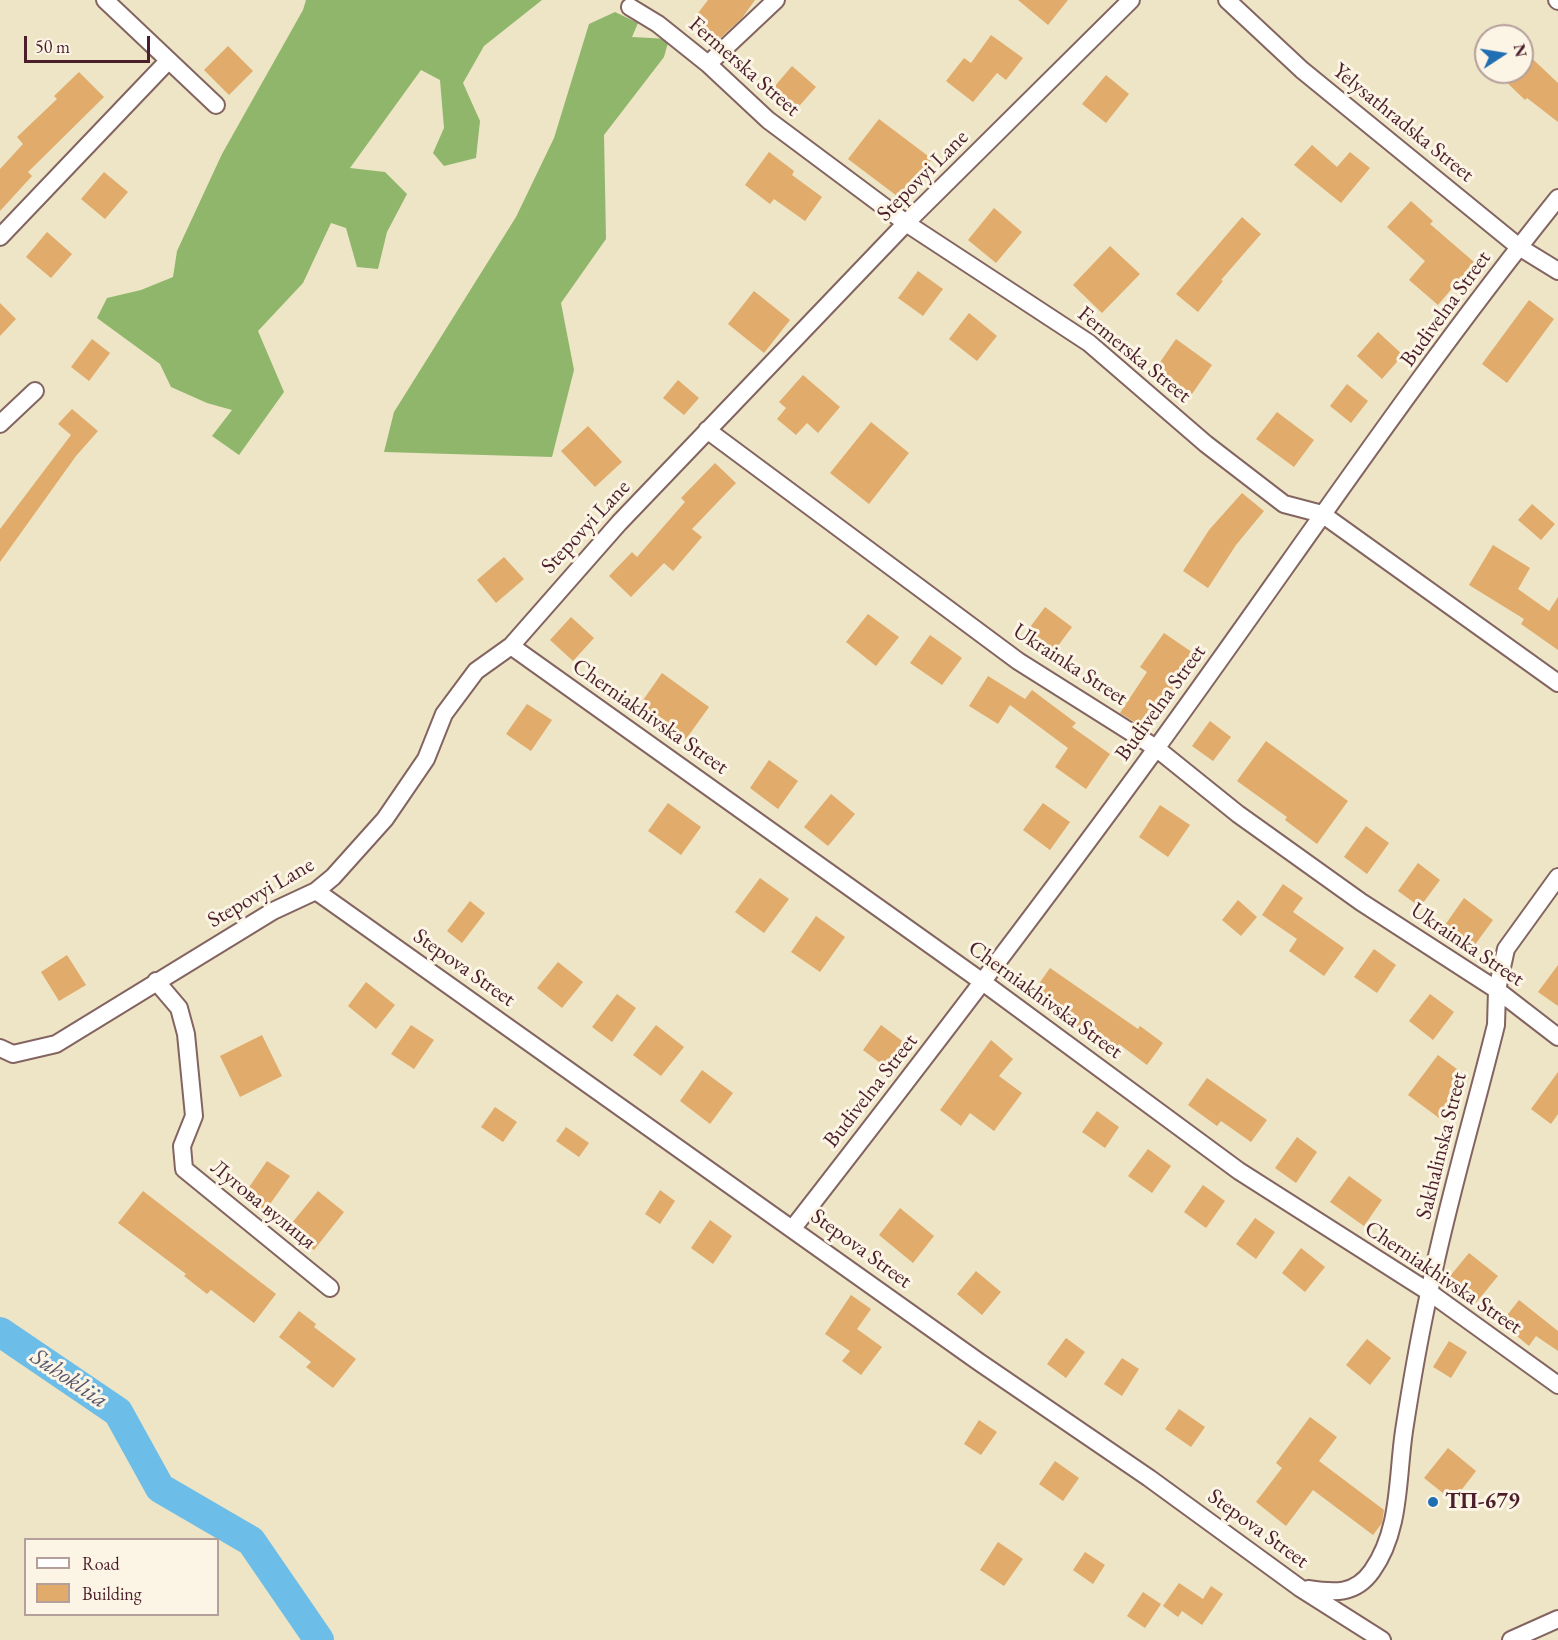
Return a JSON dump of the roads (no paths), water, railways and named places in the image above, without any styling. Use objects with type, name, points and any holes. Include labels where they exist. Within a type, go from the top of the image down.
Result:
[{"type":"street","points":[[105,0],[216,105]]},
{"type":"street","points":[[708,64],[776,0]]},
{"type":"street","name":"Stepovyi Lane","points":[[0,1048],[13,1054],[56,1044],[273,911],[316,891],[333,877],[385,819],[426,759],[444,714],[476,671],[511,646],[619,523],[707,430],[906,224],[1131,0]]},
{"type":"street","name":"Yelysathradska Street","points":[[1227,0],[1302,69],[1519,247],[1558,271]]},
{"type":"street","name":"Fermerska Street","points":[[630,7],[658,24],[708,64],[768,120],[906,224],[1089,343],[1197,437],[1284,504],[1322,514],[1558,683]]},
{"type":"street","points":[[0,237],[168,61]]},
{"type":"street","name":"Budivelna Street","points":[[793,1228],[984,983],[1156,748],[1322,514],[1519,247],[1558,198]]},
{"type":"street","points":[[0,424],[35,391]]},
{"type":"street","name":"Ukrainka Street","points":[[707,430],[1018,661],[1156,748],[1238,814],[1361,902],[1497,990],[1558,1037]]},
{"type":"street","name":"Cherniakhivska Street","points":[[511,646],[984,983],[1239,1171],[1429,1292],[1558,1385]]},
{"type":"street","name":"Sakhalinska Street","points":[[1300,1588],[1335,1593],[1355,1588],[1372,1571],[1386,1545],[1397,1503],[1404,1433],[1429,1292],[1496,1025],[1497,990],[1506,949],[1558,877]]},
{"type":"street","name":"Stepova Street","points":[[316,891],[979,1362],[1149,1478],[1300,1588],[1382,1640]]},
{"type":"street","name":"Лугова вулиця","points":[[156,981],[179,1008],[186,1034],[194,1116],[182,1146],[184,1169],[330,1288]]},
{"type":"street","points":[[1511,1640],[1558,1619]]},
{"type":"waterway","name":"Suhokliia","points":[[0,1332],[118,1412],[160,1488],[251,1541],[319,1640]]},
{"type":"place","name":"ТП-679","points":[[1433,1502]]}]
